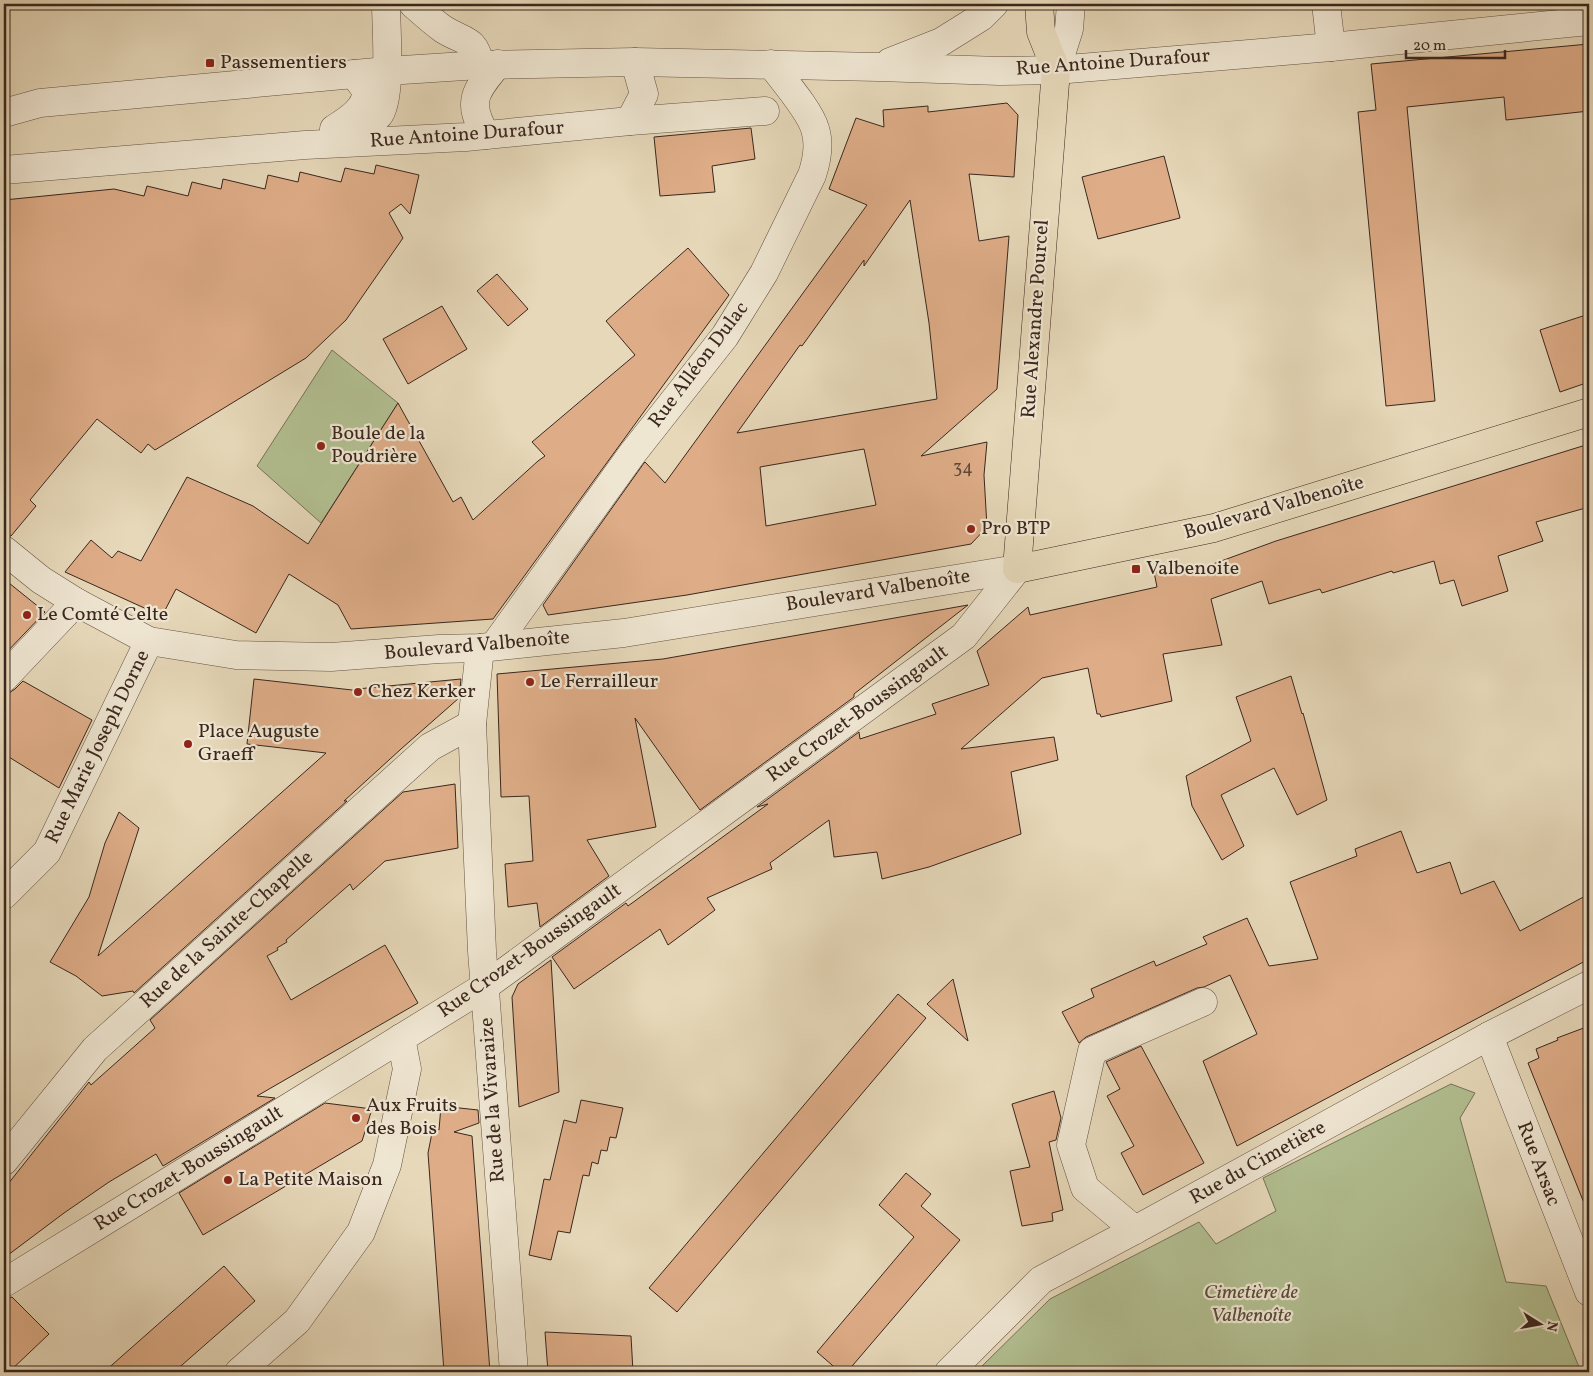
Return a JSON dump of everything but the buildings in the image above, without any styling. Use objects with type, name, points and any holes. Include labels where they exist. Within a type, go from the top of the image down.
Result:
[{"type":"main road","name":"Rue Alexandre Pourcel","points":[[1017,569],[1056,70],[1041,32],[1039,4]]},
{"type":"main road","name":"Boulevard Valbenoîte","points":[[1017,569],[1214,528],[1589,412]]},
{"type":"street","points":[[386,4],[387,71]]},
{"type":"street","points":[[413,4],[443,29],[471,44],[489,64],[476,95],[475,105],[478,122],[486,135]]},
{"type":"street","points":[[878,66],[941,42],[981,17],[994,4]]},
{"type":"street","name":"Rue Alexandre Pourcel","points":[[1056,70],[1069,29],[1071,4]]},
{"type":"street","points":[[1326,4],[1331,47]]},
{"type":"street","name":"Rue Antoine Durafour","points":[[4,113],[40,103],[387,71],[489,64],[635,62],[878,66],[1000,71],[1056,70],[1331,47],[1589,21]]},
{"type":"street","points":[[630,121],[644,94],[635,62]]},
{"type":"street","name":"Rue Alléon Dulac","points":[[487,647],[632,454],[725,336],[764,273],[812,175],[817,160],[816,130],[812,119],[771,64]]},
{"type":"street","name":"Rue Antoine Durafour","points":[[305,146],[346,134],[373,120],[380,114],[386,96],[387,71]]},
{"type":"street","name":"Rue Antoine Durafour","points":[[305,146],[349,120],[365,100],[367,92],[354,74]]},
{"type":"street","name":"Rue Antoine Durafour","points":[[4,170],[305,146],[486,135],[630,121],[765,111]]},
{"type":"street","name":"Boulevard Valbenoîte","points":[[4,550],[41,580],[76,602],[149,641],[236,655],[331,657],[487,647],[624,633],[1017,569]]},
{"type":"street","name":"Rue Crozet-Boussingault","points":[[4,1283],[484,987],[964,636],[1017,569]]},
{"type":"street","points":[[7,676],[76,602]]},
{"type":"street","name":"Rue Marie Joseph Dorne","points":[[4,895],[47,852],[149,641]]},
{"type":"street","name":"Rue de la Vivaraize","points":[[487,647],[472,724],[484,987],[514,1372]]},
{"type":"street","name":"Rue de la Sainte-Chapelle","points":[[4,1161],[95,1049],[430,747],[472,724]]},
{"type":"street","name":"Rue du Cimetière","points":[[949,1372],[1041,1280],[1488,1036],[1589,985]]},
{"type":"street","points":[[1135,1230],[1085,1188],[1071,1145],[1092,1052],[1203,1002]]},
{"type":"street","name":"Rue Arsac","points":[[1488,1036],[1589,1292]]},
{"type":"street","points":[[239,1372],[297,1321],[361,1232],[387,1165],[407,1069],[401,1038]]},
{"type":"green space","name":"Boule de la Poudrière","points":[[332,350],[398,403],[321,523],[257,466]]},
{"type":"green space","name":"Cimetière de Valbenoîte","points":[[1451,1084],[1475,1093],[1460,1118],[1506,1282],[1546,1286],[1581,1372],[976,1372],[1050,1299],[1199,1222],[1216,1244],[1276,1211],[1263,1178]]},
{"type":"place","name":"Passementiers","points":[[210,63]]},
{"type":"place","name":"Boule de la Poudrière","points":[[321,446]]},
{"type":"place","name":"Pro BTP","points":[[971,529]]},
{"type":"place","name":"Valbenoite","points":[[1136,569]]},
{"type":"place","name":"Le Comté Celte","points":[[27,615]]},
{"type":"place","name":"Le Ferrailleur","points":[[530,682]]},
{"type":"place","name":"Chez Kerker","points":[[358,692]]},
{"type":"place","name":"Place Auguste Graeff","points":[[188,744]]},
{"type":"place","name":"Aux Fruits des Bois","points":[[356,1118]]},
{"type":"place","name":"La Petite Maison","points":[[228,1180]]}]
